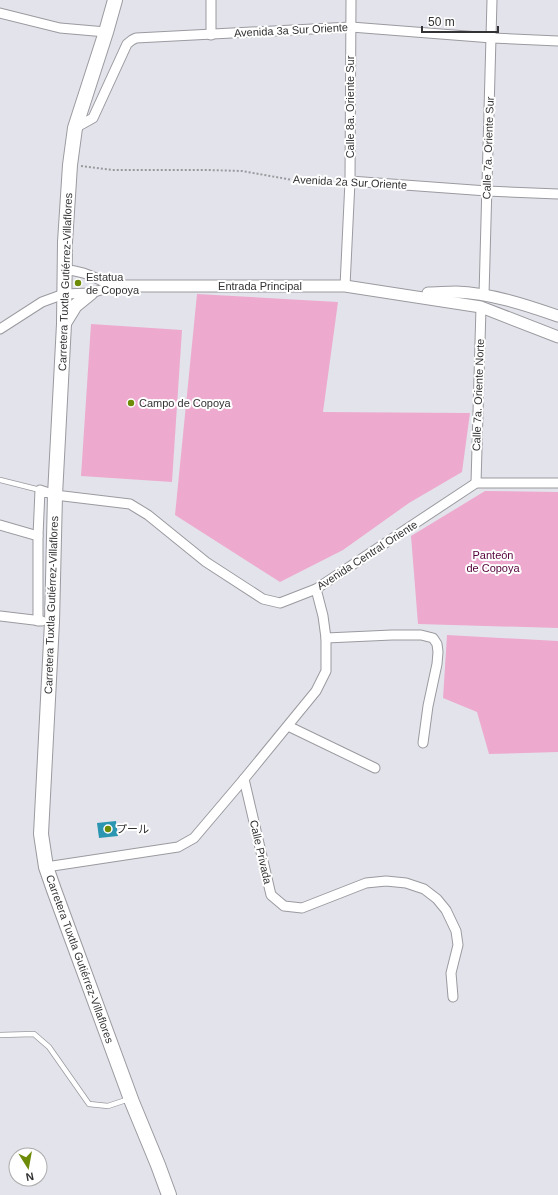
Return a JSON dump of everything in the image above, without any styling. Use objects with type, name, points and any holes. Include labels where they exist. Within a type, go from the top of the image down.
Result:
[{"type":"main road","name":"Carretera Tuxtla Gutiérrez-Villaflores","points":[[115,0],[76,128],[70,165],[65,242],[64,324],[55,495],[45,622],[41,834],[46,867],[54,890],[168,1195]]},
{"type":"main road","points":[[64,324],[76,306],[91,293]]},
{"type":"street","points":[[211,0],[211,35]]},
{"type":"street","name":"Calle 8a. Oriente Sur","points":[[345,286],[350,181],[350,0]]},
{"type":"street","name":"Calle 7a. Oriente Sur","points":[[484,295],[492,0]]},
{"type":"street","points":[[0,13],[60,28],[106,32]]},
{"type":"street","name":"Avenida 3a Sur Oriente","points":[[76,128],[93,118],[127,44],[136,38],[351,27],[492,38],[558,41]]},
{"type":"street","name":"Avenida 2a Sur Oriente","points":[[350,181],[487,192],[558,194]]},
{"type":"street","points":[[64,270],[82,272],[114,286]]},
{"type":"street","points":[[0,329],[42,302],[64,294],[91,293],[114,286]]},
{"type":"street","name":"Entrada Principal","points":[[114,286],[345,286],[404,295]]},
{"type":"street","points":[[404,295],[456,292],[484,295],[558,316]]},
{"type":"street","points":[[404,295],[481,307],[558,337]]},
{"type":"street","name":"Calle 7a. Oriente Norte","points":[[476,483],[481,307]]},
{"type":"street","points":[[476,483],[558,483]]},
{"type":"street","name":"Avenida Central Oriente","points":[[40,490],[55,495],[130,504],[148,515],[206,562],[263,599],[280,603],[316,589],[476,483]]},
{"type":"street","points":[[0,616],[45,622],[38,536],[40,490]]},
{"type":"street","points":[[0,525],[38,536]]},
{"type":"street","points":[[46,867],[178,847],[194,838],[316,691],[326,671],[326,638],[323,616],[316,589]]},
{"type":"street","points":[[326,638],[392,635],[421,635],[433,638],[437,644],[438,652],[423,743]]},
{"type":"street","points":[[288,726],[375,768]]},
{"type":"street","name":"Calle Privada","points":[[244,779],[271,895],[284,906],[302,908],[366,883],[386,881],[406,883],[424,889],[437,899],[446,910],[456,931],[458,945],[451,973],[453,997]]},
{"type":"lane","points":[[0,480],[40,490]]},
{"type":"lane","points":[[0,1036],[34,1034],[49,1047],[89,1104],[108,1106],[131,1099]]},
{"type":"path","name":"Avenida 2a Sur Oriente","points":[[70,165],[112,170],[242,171],[304,182],[350,181]]},
{"type":"green space","points":[[197,294],[338,302],[323,412],[470,413],[462,472],[409,503],[343,550],[280,582],[175,515]]},
{"type":"green space","name":"Campo de Copoya","points":[[91,324],[182,330],[172,482],[81,476]]},
{"type":"green space","name":"Panteón de Copoya","points":[[485,491],[558,492],[558,628],[418,624],[411,536]]},
{"type":"green space","points":[[447,635],[558,641],[558,752],[489,754],[477,712],[443,698]]},
{"type":"water","name":"プール","points":[[116,821],[118,836],[99,838],[97,823]]},
{"type":"place","name":"Estatua de Copoya","points":[[78,283]]},
{"type":"place","name":"Campo de Copoya","points":[[131,403]]},
{"type":"place","name":"プール","points":[[108,829]]}]
